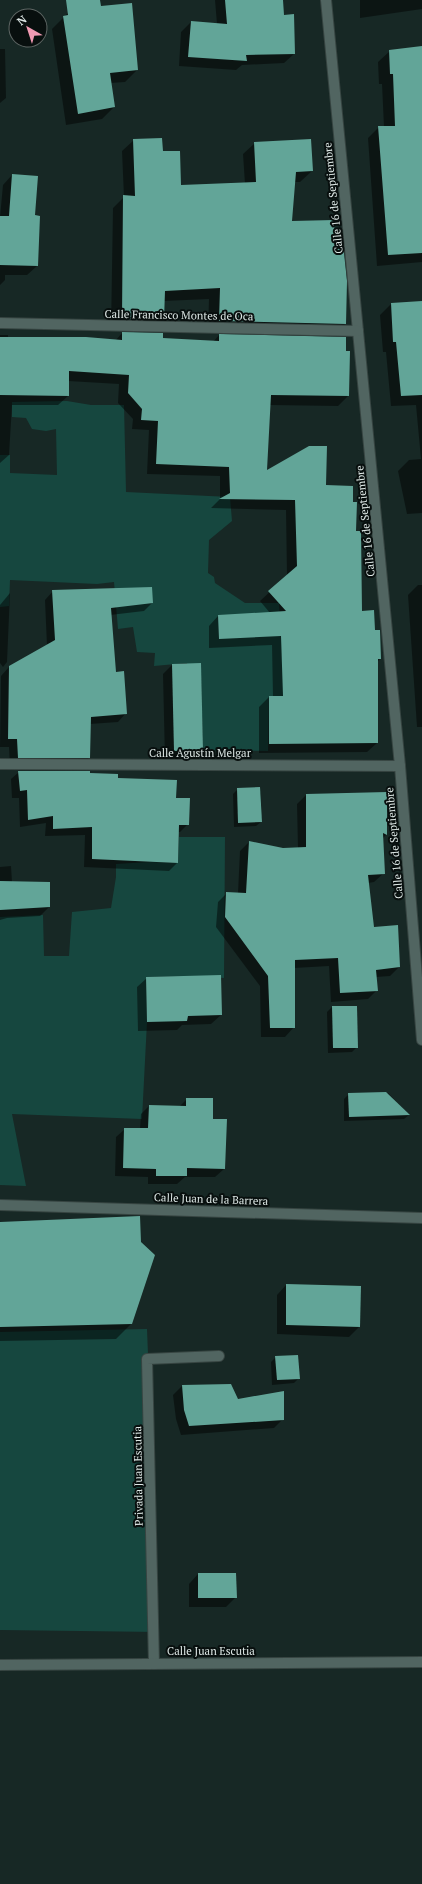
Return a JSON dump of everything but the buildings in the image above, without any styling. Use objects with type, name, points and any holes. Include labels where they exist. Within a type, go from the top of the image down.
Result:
[{"type":"street","name":"Calle 16 de Septiembre","points":[[326,0],[400,766],[422,1040]]},
{"type":"street","name":"Calle Francisco Montes de Oca","points":[[0,323],[358,331]]},
{"type":"street","name":"Calle Agustín Melgar","points":[[0,764],[400,766]]},
{"type":"street","name":"Calle Juan de la Barrera","points":[[0,1205],[422,1218]]},
{"type":"street","name":"Privada Juan Escutia","points":[[154,1664],[147,1359],[219,1356]]},
{"type":"street","name":"Calle Juan Escutia","points":[[0,1665],[422,1662]]},
{"type":"green space","points":[[67,401],[91,405],[124,405],[126,492],[230,497],[232,521],[209,540],[208,573],[214,577],[215,583],[245,603],[279,603],[284,696],[269,696],[268,751],[203,750],[201,677],[188,677],[187,663],[154,666],[155,653],[137,652],[133,627],[118,629],[114,582],[97,584],[10,580],[9,606],[0,607],[0,455],[10,455],[10,473],[57,475],[56,429],[46,431],[32,429],[26,418],[12,417],[12,402]]},
{"type":"green space","points":[[179,837],[225,837],[224,978],[195,976],[146,977],[147,1022],[142,1119],[12,1114],[26,1186],[0,1185],[0,917],[43,915],[44,956],[69,956],[72,912],[111,908],[116,877],[116,864],[150,862],[178,863]]},
{"type":"green space","points":[[147,1329],[159,1632],[0,1630],[0,1332]]}]
